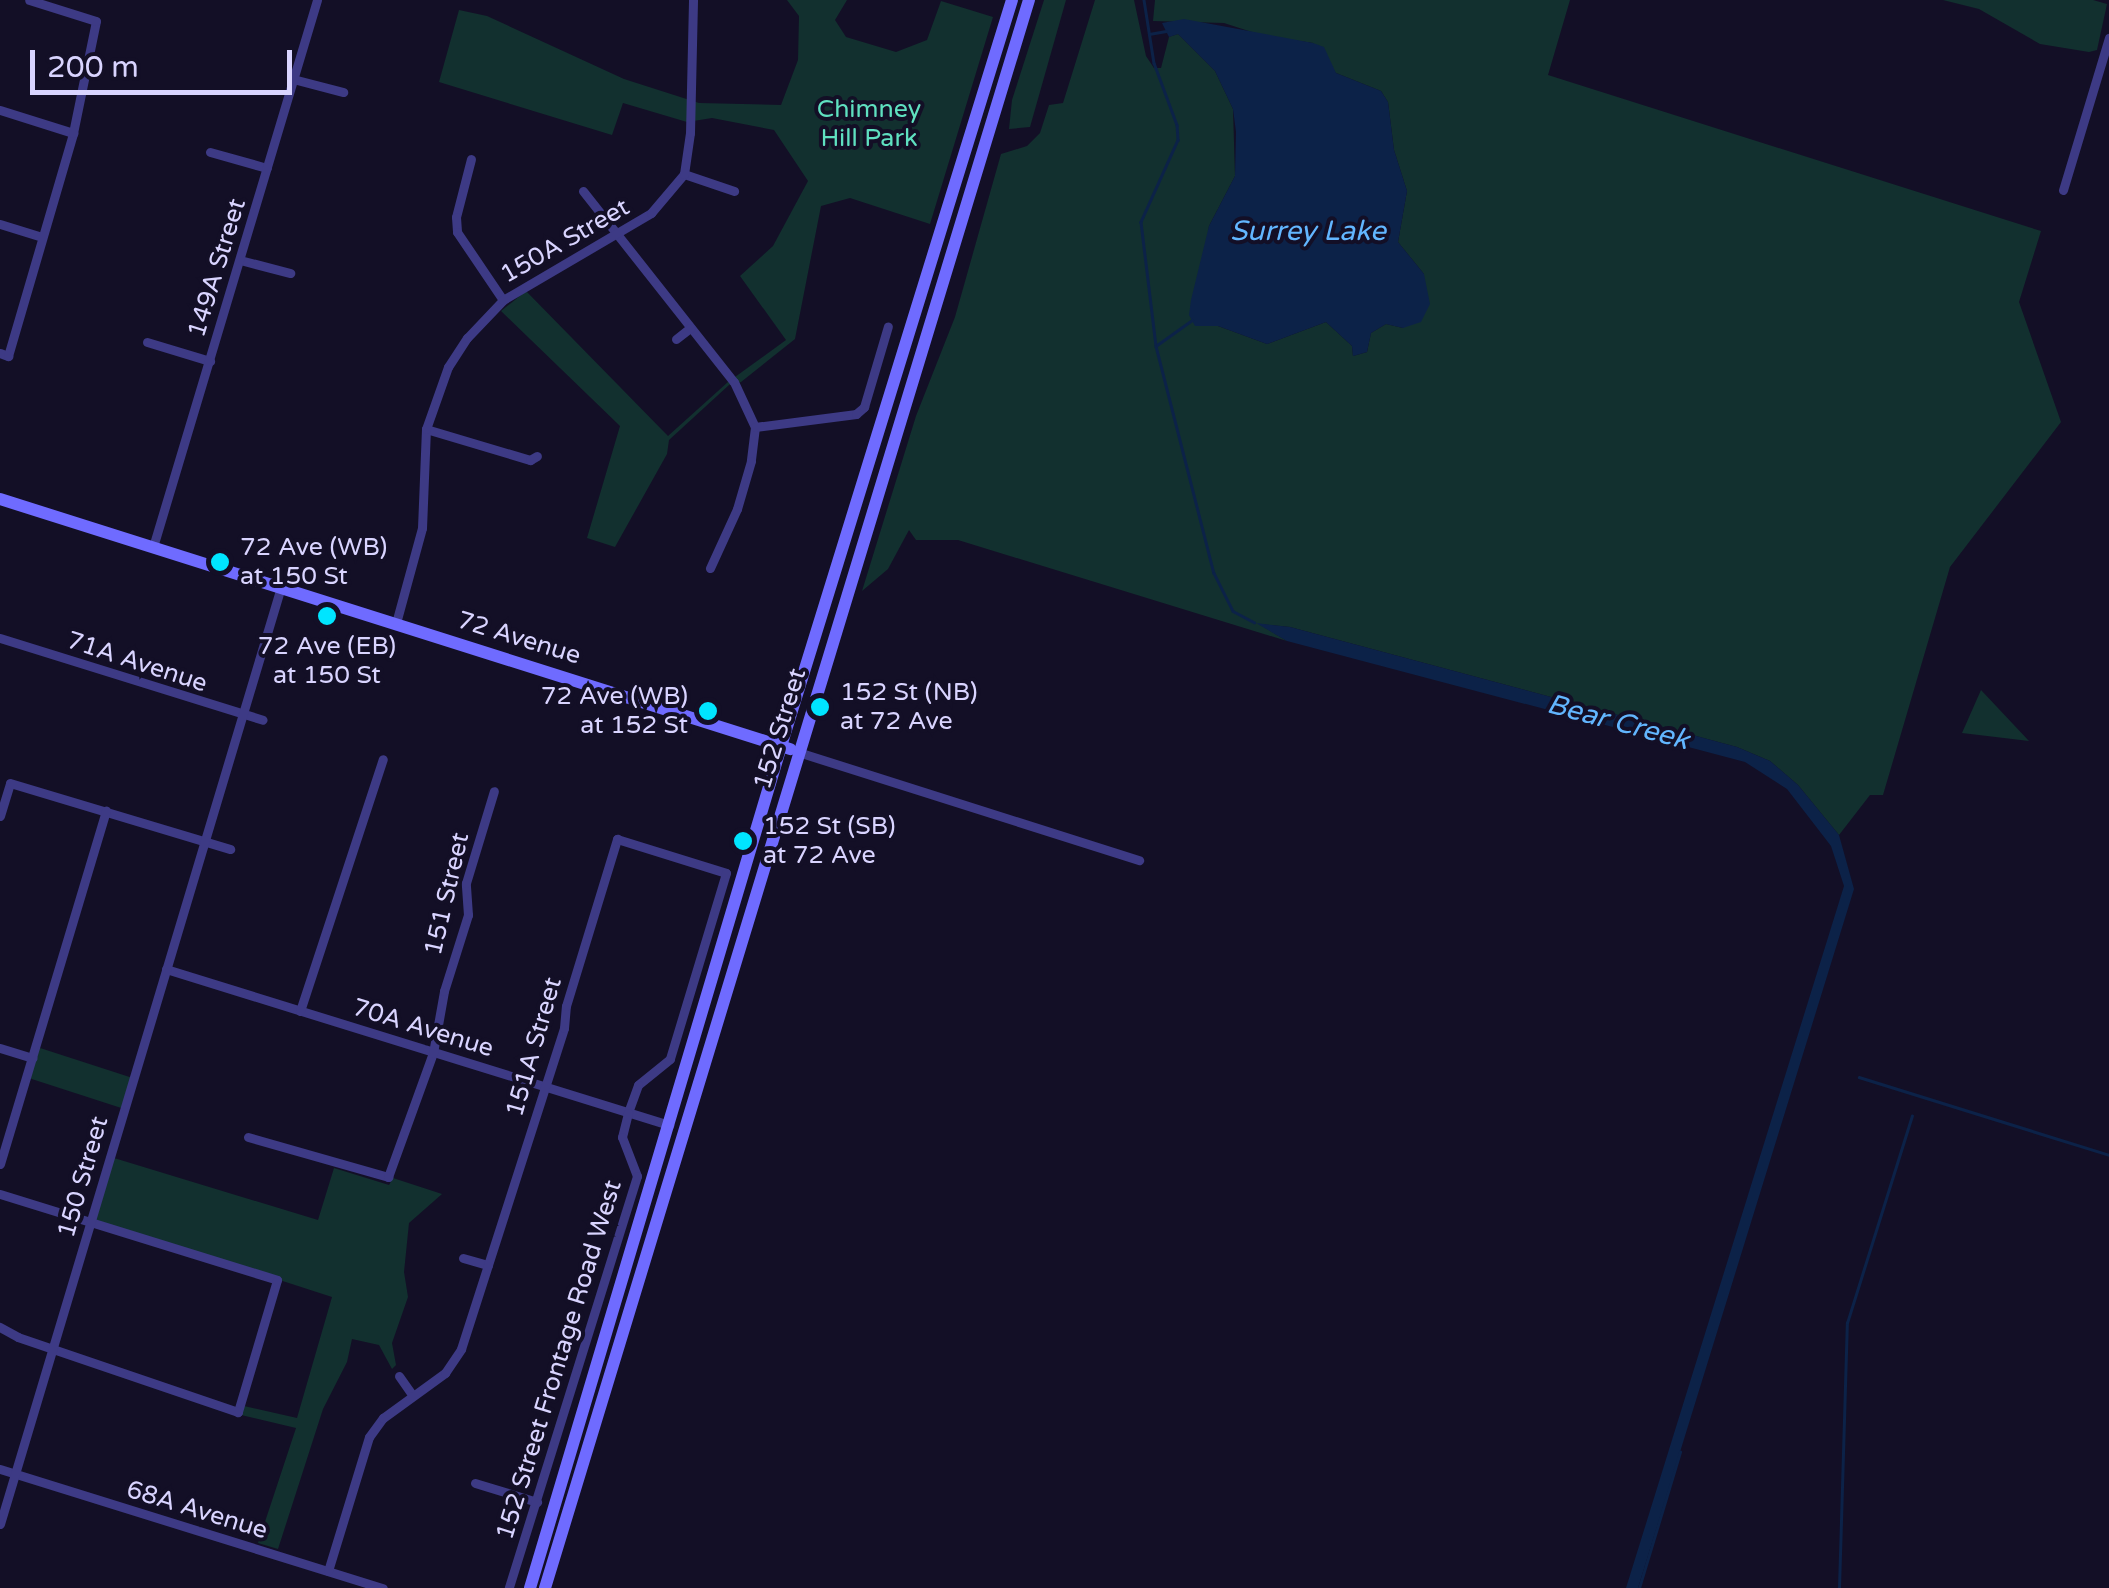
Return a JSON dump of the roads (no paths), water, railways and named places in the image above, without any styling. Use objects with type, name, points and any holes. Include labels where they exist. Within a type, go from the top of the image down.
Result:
[{"type":"main road","name":"152 Street","points":[[530,1588],[782,746],[1012,0]]},
{"type":"main road","name":"152 Street","points":[[545,1588],[1029,0]]},
{"type":"main road","name":"72 Avenue","points":[[0,499],[797,751]]},
{"type":"main road","points":[[663,1194],[672,1134],[669,1125]]},
{"type":"street","points":[[4,355],[73,133],[96,22],[29,0]]},
{"type":"street","name":"149A Street","points":[[154,547],[317,0]]},
{"type":"street","points":[[694,0],[690,134],[684,174],[734,192]]},
{"type":"street","points":[[2062,190],[2109,38]]},
{"type":"street","points":[[294,79],[343,92]]},
{"type":"street","points":[[0,110],[73,133]]},
{"type":"street","points":[[210,152],[267,168]]},
{"type":"street","points":[[472,159],[456,217],[457,232],[503,300]]},
{"type":"street","name":"150A Street","points":[[396,623],[422,528],[426,429],[448,367],[466,338],[503,300],[651,213],[684,174]]},
{"type":"street","points":[[584,191],[734,382],[755,428],[751,461],[737,509],[710,568]]},
{"type":"street","points":[[0,224],[42,237]]},
{"type":"street","points":[[240,260],[290,274]]},
{"type":"street","points":[[755,428],[856,414],[864,407],[888,326]]},
{"type":"street","points":[[676,339],[690,328]]},
{"type":"street","points":[[147,342],[210,361]]},
{"type":"street","points":[[426,429],[530,460],[537,456]]},
{"type":"street","name":"150 Street","points":[[0,1524],[281,587]]},
{"type":"street","name":"71A Avenue","points":[[0,638],[262,720]]},
{"type":"street","name":"72 Avenue","points":[[797,751],[1139,860]]},
{"type":"street","points":[[300,1011],[383,759]]},
{"type":"street","points":[[0,816],[10,782],[230,849]]},
{"type":"street","name":"151 Street","points":[[248,1137],[384,1179],[388,1177],[433,1052],[444,992],[468,915],[466,882],[494,791]]},
{"type":"street","points":[[0,1164],[106,811]]},
{"type":"street","name":"151A Street","points":[[328,1571],[369,1437],[382,1418],[445,1372],[460,1348],[546,1088],[617,840],[726,873],[670,1059],[638,1085],[628,1113]]},
{"type":"street","name":"70A Avenue","points":[[166,968],[669,1125]]},
{"type":"street","points":[[0,1048],[32,1058]]},
{"type":"street","name":"152 Street Frontage Road West","points":[[510,1588],[637,1176],[622,1137],[628,1113]]},
{"type":"street","points":[[0,1194],[277,1280],[238,1412],[55,1350],[0,1326]]},
{"type":"street","points":[[463,1258],[488,1265]]},
{"type":"street","points":[[399,1376],[413,1396]]},
{"type":"street","name":"68A Avenue","points":[[0,1470],[383,1588]]},
{"type":"street","points":[[475,1482],[537,1502]]},
{"type":"water","name":"Surrey Lake","points":[[1184,19],[1324,47],[1336,73],[1381,91],[1388,102],[1394,150],[1407,191],[1398,242],[1424,274],[1430,304],[1421,322],[1403,328],[1386,324],[1371,333],[1367,352],[1353,356],[1352,346],[1326,322],[1267,344],[1218,326],[1195,326],[1189,315],[1191,300],[1209,226],[1235,176],[1236,132],[1233,109],[1215,71],[1178,34],[1169,37],[1162,23]]},
{"type":"water","points":[[1256,623],[1290,627],[1737,747],[1770,761],[1798,785],[1839,835],[1854,889],[1638,1588],[1626,1588],[1844,886],[1831,846],[1787,789],[1745,762],[1287,641]]},
{"type":"waterway","name":"Bear Creek","points":[[1144,0],[1154,63],[1177,125],[1178,140],[1141,222],[1156,346],[1214,573],[1233,611],[1254,622]]},
{"type":"waterway","points":[[1149,34],[1166,31]]},
{"type":"waterway","points":[[1157,345],[1192,320]]},
{"type":"waterway","points":[[1859,1077],[2109,1155]]},
{"type":"waterway","points":[[1839,1588],[1847,1323],[1912,1116]]},
{"type":"waterway","name":"Bear Creek","points":[[1639,1588],[1680,1452]]},
{"type":"place","name":"72 Ave (WB) at 150 St","points":[[220,562]]},
{"type":"place","name":"72 Ave (EB) at 150 St","points":[[327,616]]},
{"type":"place","name":"152 St (NB) at 72 Ave","points":[[820,707]]},
{"type":"place","name":"72 Ave (WB) at 152 St","points":[[708,711]]},
{"type":"place","name":"152 St (SB) at 72 Ave","points":[[743,841]]},
{"type":"park label","name":"Chimney Hill Park","points":[[869,124]]}]
